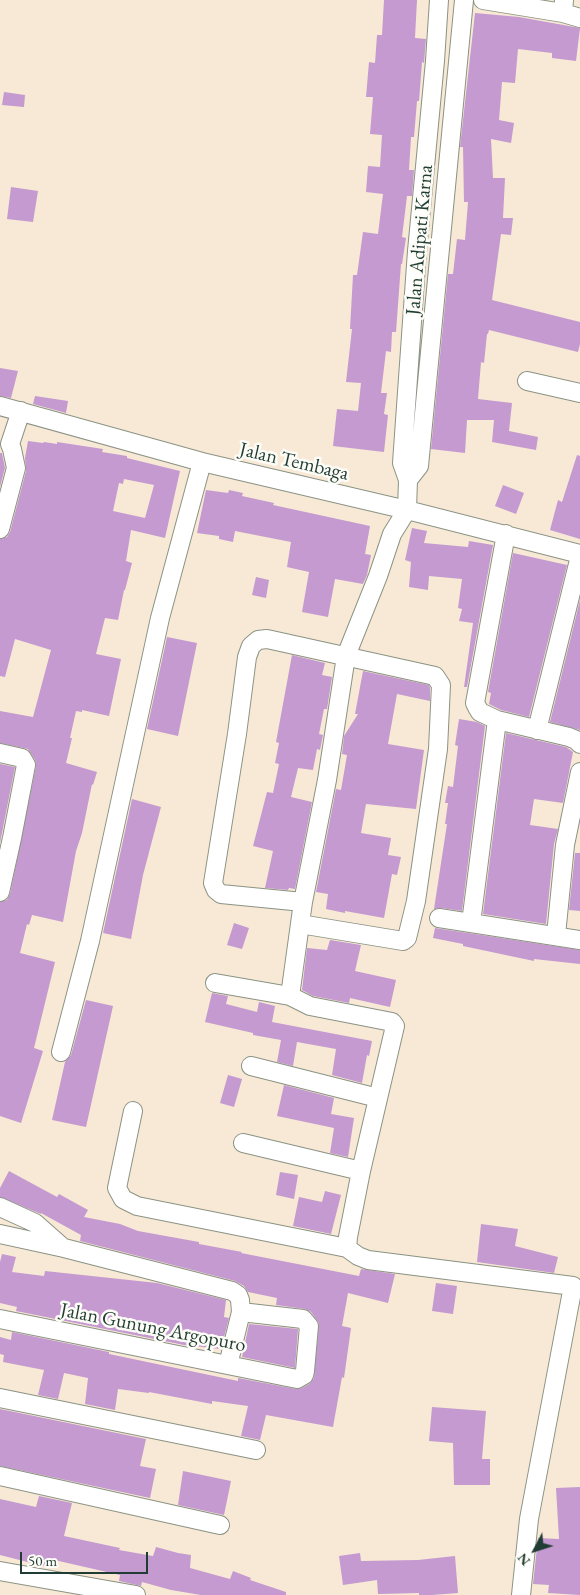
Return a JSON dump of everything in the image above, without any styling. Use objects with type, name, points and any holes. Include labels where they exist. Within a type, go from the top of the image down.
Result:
[{"type":"street","name":"Jalan Adipati Karna","points":[[408,494],[402,463],[416,251],[435,61],[439,0]]},
{"type":"street","name":"Jalan Adipati Karna","points":[[408,494],[419,466],[464,0]]},
{"type":"street","points":[[483,0],[563,7],[580,18]]},
{"type":"street","points":[[435,61],[457,63]]},
{"type":"street","points":[[416,251],[441,253]]},
{"type":"street","points":[[527,380],[580,393]]},
{"type":"street","name":"Jalan Tembaga","points":[[0,406],[202,462],[408,494],[506,534],[580,555]]},
{"type":"street","points":[[0,529],[16,468],[10,444],[21,411]]},
{"type":"street","points":[[62,1052],[90,941],[160,618],[202,462]]},
{"type":"street","points":[[290,996],[303,902],[327,780],[346,656],[408,494]]},
{"type":"street","points":[[506,534],[475,703],[480,712],[496,720],[569,737],[580,744]]},
{"type":"street","points":[[537,730],[580,555]]},
{"type":"street","points":[[300,924],[403,941],[408,938],[416,901],[438,748],[441,685],[435,676],[268,639],[258,640],[251,646],[247,657],[237,734],[213,883],[216,890],[221,894],[303,902]]},
{"type":"street","points":[[471,923],[496,720]]},
{"type":"street","points":[[0,753],[22,758],[26,765],[6,837],[0,892]]},
{"type":"street","points":[[556,935],[565,845],[580,772]]},
{"type":"street","points":[[439,918],[580,940]]},
{"type":"street","points":[[215,982],[290,996],[310,1006],[394,1024],[361,1171],[347,1248]]},
{"type":"street","points":[[251,1066],[378,1098]]},
{"type":"street","points":[[133,1111],[117,1188],[122,1199],[137,1206],[347,1248],[368,1260],[576,1286],[529,1519],[521,1595]]},
{"type":"street","points":[[243,1142],[361,1171]]},
{"type":"street","points":[[64,1248],[35,1223],[7,1210],[4,1235],[64,1248],[232,1291],[238,1295],[241,1312],[228,1365]]},
{"type":"street","name":"Jalan Gunung Argopuro","points":[[0,1319],[297,1379],[304,1375],[310,1326],[308,1323],[303,1319],[241,1312]]},
{"type":"street","points":[[0,1398],[256,1450]]},
{"type":"street","points":[[0,1476],[220,1525]]},
{"type":"street","points":[[0,1571],[136,1595]]},
{"type":"building","points":[[384,0],[417,0],[415,38],[426,39],[414,137],[411,137],[409,170],[414,170],[412,196],[407,196],[402,237],[406,238],[401,264],[396,332],[392,332],[391,352],[386,351],[381,393],[387,393],[384,414],[388,415],[384,452],[333,446],[337,409],[358,411],[361,383],[346,382],[352,329],[350,329],[353,275],[357,275],[363,232],[378,234],[383,194],[366,192],[368,166],[380,167],[382,135],[370,134],[373,97],[366,97],[369,62],[375,63],[377,35],[382,35]]},
{"type":"building","points":[[475,13],[519,17],[580,28],[576,61],[552,58],[552,53],[518,49],[515,83],[502,82],[499,120],[514,123],[511,143],[491,139],[493,178],[505,178],[503,218],[513,218],[511,235],[501,234],[492,300],[580,322],[578,352],[489,330],[487,334],[484,363],[481,362],[478,399],[512,403],[509,431],[538,437],[536,450],[492,442],[494,420],[467,420],[465,453],[431,449],[448,274],[453,274],[457,239],[465,240],[468,202],[464,202],[463,147],[460,147]]},
{"type":"building","points":[[4,92],[25,95],[24,107],[2,105]]},
{"type":"building","points":[[11,187],[38,191],[33,222],[7,219]]},
{"type":"building","points":[[0,368],[18,371],[11,398],[0,396]]},
{"type":"building","points":[[35,396],[68,401],[66,413],[33,404]]},
{"type":"building","points":[[28,441],[57,444],[57,442],[103,449],[102,452],[127,456],[127,458],[180,471],[165,538],[131,530],[126,561],[132,563],[118,620],[105,618],[96,654],[121,659],[109,716],[82,710],[82,712],[76,711],[66,763],[97,772],[92,784],[82,833],[76,851],[63,922],[32,915],[29,925],[27,924],[20,953],[55,962],[34,1048],[43,1051],[21,1123],[0,1116],[0,902],[7,900],[10,894],[36,766],[35,760],[28,749],[0,743],[0,711],[33,717],[51,650],[15,639],[5,677],[0,676],[0,539],[7,537],[10,532],[26,471],[25,458]],"holes":[[[124,479],[154,485],[145,518],[113,511],[119,483],[123,484]]]},
{"type":"building","points":[[0,453],[2,453],[5,468],[0,487]]},
{"type":"building","points":[[577,455],[580,456],[580,539],[550,530],[558,500],[562,502]]},
{"type":"building","points":[[503,485],[524,493],[516,514],[495,506]]},
{"type":"building","points":[[206,490],[228,493],[229,490],[243,493],[242,496],[274,503],[273,505],[370,526],[365,554],[371,555],[363,584],[335,579],[328,617],[302,612],[309,572],[287,567],[291,542],[235,531],[233,542],[219,539],[219,536],[197,533]]},
{"type":"building","points":[[412,528],[427,531],[424,543],[468,547],[469,541],[493,545],[467,687],[464,687],[473,623],[459,621],[462,609],[458,608],[462,579],[429,576],[428,590],[409,587],[411,562],[405,560]]},
{"type":"building","points":[[513,553],[567,565],[529,717],[501,710],[489,704],[491,693],[488,692]]},
{"type":"building","points":[[256,577],[269,580],[266,598],[252,595]]},
{"type":"building","points":[[580,600],[580,730],[550,722]]},
{"type":"building","points":[[167,637],[197,643],[178,736],[147,729]]},
{"type":"building","points":[[292,655],[325,663],[322,675],[332,677],[327,709],[324,709],[319,734],[323,735],[320,750],[317,749],[313,770],[298,768],[291,797],[312,802],[295,889],[289,888],[288,890],[265,888],[273,851],[253,846],[267,792],[273,793],[279,764],[275,763],[279,743],[276,742]]},
{"type":"building","points":[[363,671],[429,685],[430,688],[430,701],[397,694],[388,744],[424,750],[416,809],[366,804],[361,833],[391,838],[388,855],[401,857],[397,875],[392,874],[384,918],[326,909],[328,894],[316,892],[336,789],[341,790],[347,755],[342,754],[344,736],[358,714],[355,714]]},
{"type":"building","points":[[459,719],[477,722],[485,726],[462,911],[434,909],[447,824],[445,824],[448,803],[445,803],[448,786],[453,787],[458,746],[455,745]]},
{"type":"building","points":[[506,733],[566,747],[573,752],[563,803],[534,799],[530,825],[558,829],[554,844],[546,924],[483,914]]},
{"type":"building","points":[[0,764],[15,767],[0,843]]},
{"type":"building","points":[[132,799],[161,807],[143,875],[131,939],[103,933]]},
{"type":"building","points":[[575,853],[580,853],[580,911],[569,910]]},
{"type":"building","points":[[234,923],[249,928],[242,949],[227,945]]},
{"type":"building","points":[[435,928],[580,950],[580,964],[534,959],[534,961],[463,946],[463,944],[433,938]]},
{"type":"building","points":[[330,940],[361,945],[355,971],[396,980],[390,1007],[350,998],[349,1003],[313,996],[302,990],[307,948],[327,950]]},
{"type":"building","points":[[212,993],[228,996],[226,1004],[257,1012],[259,1002],[275,1006],[272,1022],[372,1041],[369,1056],[367,1055],[362,1083],[332,1075],[336,1049],[297,1042],[293,1066],[277,1062],[281,1040],[253,1035],[253,1033],[205,1022]]},
{"type":"building","points":[[86,1000],[113,1006],[86,1127],[52,1120],[65,1062],[71,1055]]},
{"type":"building","points":[[228,1075],[242,1079],[234,1107],[220,1103]]},
{"type":"building","points":[[284,1085],[334,1098],[331,1114],[354,1118],[348,1157],[330,1153],[334,1128],[277,1116]]},
{"type":"building","points":[[9,1171],[57,1197],[59,1194],[88,1210],[84,1217],[120,1224],[138,1231],[359,1276],[361,1269],[395,1274],[388,1303],[348,1293],[342,1326],[351,1328],[344,1378],[342,1377],[333,1427],[266,1415],[260,1440],[241,1436],[248,1406],[212,1401],[212,1404],[149,1392],[118,1389],[115,1410],[85,1404],[88,1378],[64,1373],[58,1399],[38,1395],[44,1370],[3,1362],[4,1355],[0,1354],[0,1337],[11,1340],[12,1332],[238,1381],[238,1378],[296,1389],[309,1384],[314,1378],[319,1323],[311,1312],[305,1309],[276,1305],[277,1298],[248,1292],[244,1286],[235,1281],[80,1241],[81,1235],[41,1213],[0,1197],[0,1188]]},
{"type":"building","points":[[280,1172],[298,1175],[294,1199],[276,1195]]},
{"type":"building","points":[[325,1191],[341,1195],[331,1234],[293,1226],[299,1197],[322,1202]]},
{"type":"building","points":[[481,1224],[518,1229],[515,1246],[558,1257],[554,1273],[477,1262]]},
{"type":"building","points":[[2,1254],[16,1257],[12,1272],[44,1276],[45,1271],[157,1283],[226,1300],[224,1317],[229,1318],[221,1349],[184,1345],[16,1311],[17,1307],[0,1303],[0,1262]]},
{"type":"building","points":[[436,1283],[457,1286],[453,1314],[432,1311]]},
{"type":"building","points":[[249,1324],[298,1329],[295,1368],[242,1357]]},
{"type":"building","points":[[432,1407],[486,1411],[482,1459],[490,1459],[490,1485],[454,1485],[453,1443],[429,1441]]},
{"type":"building","points":[[0,1409],[146,1439],[140,1466],[156,1469],[150,1498],[0,1466]]},
{"type":"building","points":[[183,1471],[231,1481],[224,1515],[178,1505]]},
{"type":"building","points":[[580,1487],[580,1595],[548,1593],[549,1585],[533,1584],[538,1538],[559,1539],[556,1488]]},
{"type":"building","points":[[39,1496],[72,1503],[64,1536],[120,1548],[119,1550],[153,1556],[156,1547],[191,1555],[190,1568],[230,1579],[233,1571],[251,1578],[250,1580],[286,1592],[286,1595],[201,1595],[171,1590],[142,1582],[141,1586],[119,1581],[120,1575],[50,1559],[47,1567],[0,1555],[0,1499],[36,1507]]},
{"type":"building","points":[[360,1553],[361,1561],[418,1560],[455,1556],[458,1593],[432,1595],[419,1595],[419,1593],[378,1594],[377,1580],[343,1585],[339,1556]]}]
